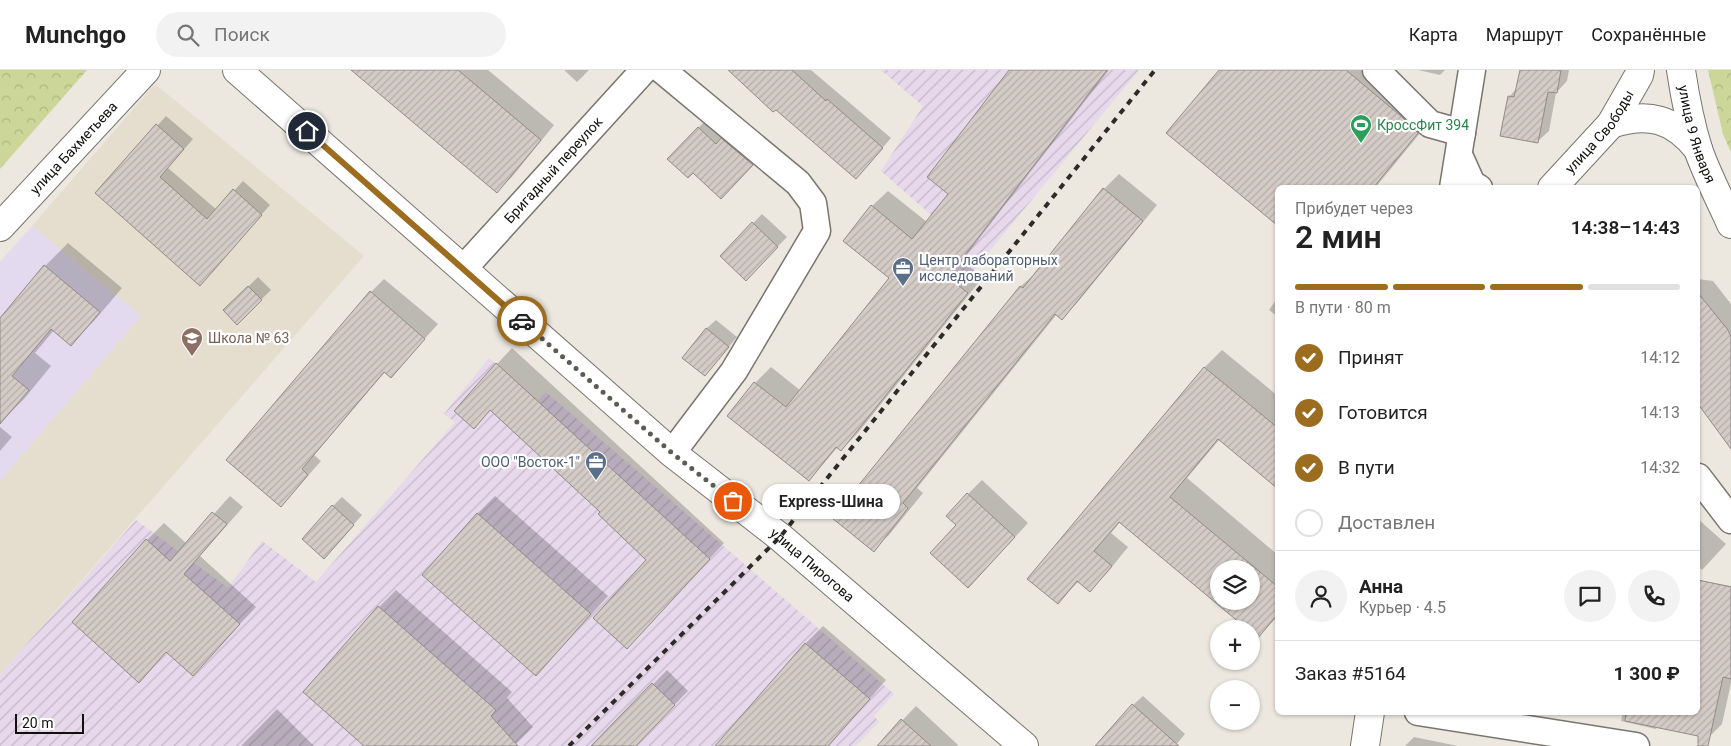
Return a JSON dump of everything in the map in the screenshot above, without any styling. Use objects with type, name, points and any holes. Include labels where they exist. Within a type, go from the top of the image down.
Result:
[{"type":"street","name":"улица Бахметьева","points":[[0,228],[146,70]]},
{"type":"street","name":"улица Пирогова","points":[[237,70],[672,453],[780,537],[1024,746]]},
{"type":"street","name":"Бригадный переулок","points":[[463,269],[644,70]]},
{"type":"street","points":[[662,70],[798,183],[813,202],[817,231],[734,371],[672,453]]},
{"type":"street","points":[[1376,70],[1430,124],[1461,144],[1474,185]]},
{"type":"street","points":[[1454,185],[1472,70]]},
{"type":"street","name":"улица 9 Января","points":[[1681,70],[1686,105],[1699,150],[1710,181],[1729,217]]},
{"type":"street","name":"улица Свободы","points":[[1553,185],[1611,124],[1639,72]]},
{"type":"street","points":[[1611,124],[1638,118],[1660,119],[1680,130],[1699,150]]},
{"type":"street","points":[[1700,480],[1731,520]]},
{"type":"street","points":[[1365,746],[1370,715]]},
{"type":"street","points":[[1437,715],[1636,746]]},
{"type":"shaded area","points":[[881,70],[1139,70],[960,287],[948,277],[971,248],[881,171],[923,106]]},
{"type":"shaded area","name":"Школа № 63","points":[[155,84],[364,256],[0,674],[0,481],[141,316],[32,226]]},
{"type":"shaded area","points":[[32,226],[141,316],[0,481],[0,262]]},
{"type":"shaded area","points":[[489,358],[538,400],[546,392],[894,694],[874,716],[879,722],[856,746],[0,746],[0,674],[136,520],[228,588],[262,541],[316,582],[455,422],[444,414]]},
{"type":"green space","points":[[0,70],[87,70],[0,169]]},
{"type":"green space","points":[[1708,70],[1731,70],[1731,152],[1723,134]]},
{"type":"building","points":[[351,70],[458,70],[541,140],[497,193]]},
{"type":"building","points":[[728,70],[792,70],[883,148],[856,179],[776,110],[773,112]]},
{"type":"building","points":[[1009,70],[1107,70],[948,277],[968,293],[841,451],[836,447],[809,481],[727,416],[754,382],[786,407],[889,278],[843,241],[871,205],[912,239],[948,194],[927,177]]},
{"type":"building","points":[[1219,70],[1346,70],[1402,117],[1418,133],[1375,185],[1275,185],[1275,224],[1166,133]]},
{"type":"building","points":[[1520,70],[1561,70],[1557,93],[1548,92],[1538,143],[1500,136],[1508,96],[1514,97]]},
{"type":"building","points":[[156,124],[184,149],[160,177],[207,219],[233,189],[262,215],[200,286],[95,193]]},
{"type":"building","points":[[698,127],[716,144],[721,138],[753,165],[721,199],[693,173],[688,178],[667,159]]},
{"type":"building","points":[[1103,188],[1143,221],[1062,320],[1055,314],[903,503],[908,508],[874,552],[832,518],[1020,286],[1023,288]]},
{"type":"building","points":[[752,222],[778,247],[746,281],[720,256]]},
{"type":"building","points":[[44,265],[100,312],[71,346],[51,329],[12,376],[29,390],[0,424],[0,318]]},
{"type":"building","points":[[248,286],[262,300],[237,325],[223,310]]},
{"type":"building","points":[[370,291],[425,339],[391,378],[384,372],[302,469],[308,475],[281,507],[226,460]]},
{"type":"building","points":[[1700,295],[1728,330],[1731,337],[1731,449],[1700,407]]},
{"type":"building","points":[[706,328],[729,347],[705,376],[682,358]]},
{"type":"building","points":[[496,363],[710,559],[627,649],[593,618],[646,560],[598,514],[600,512],[490,410],[474,429],[454,411]]},
{"type":"building","points":[[1204,367],[1275,426],[1275,486],[1218,439],[1170,497],[1246,560],[1210,560],[1210,598],[1119,522],[1094,551],[1112,566],[1090,592],[1077,581],[1058,604],[1027,579]]},
{"type":"building","points":[[967,493],[1015,537],[968,588],[930,553],[956,525],[946,516]]},
{"type":"building","points":[[332,505],[354,525],[324,559],[302,539]]},
{"type":"building","points":[[212,512],[227,524],[184,574],[240,624],[193,676],[166,652],[139,683],[72,622],[146,539],[170,561]]},
{"type":"building","points":[[477,513],[591,614],[536,676],[422,575]]},
{"type":"building","points":[[1260,572],[1275,584],[1275,618],[1260,636],[1260,620],[1236,620],[1224,610],[1260,610]]},
{"type":"building","points":[[1700,580],[1731,587],[1731,679],[1723,677],[1708,746],[1698,746],[1698,736],[1625,721],[1626,715],[1700,715]]},
{"type":"building","points":[[378,606],[496,710],[491,716],[518,746],[364,746],[303,692]]},
{"type":"building","points":[[805,643],[870,699],[828,746],[715,746]]},
{"type":"building","points":[[652,683],[675,705],[636,746],[591,746]]},
{"type":"building","points":[[1132,704],[1179,746],[1095,746]]},
{"type":"building","points":[[901,719],[931,746],[877,746]]},
{"type":"railway","points":[[569,746],[780,537],[1155,70]]},
{"type":"way so far","points":[[522,321],[672,453],[733,501]]},
{"type":"place","name":"КроссФит 394","points":[[1361,144]]},
{"type":"place","name":"Центр лабораторных исследований","points":[[903,287]]},
{"type":"place","name":"Школа № 63","points":[[192,357]]},
{"type":"place","name":"ООО \"Восток-1\"","points":[[596,481]]},
{"type":"place","name":"Express-Шина","points":[[733,501]]},
{"type":"route","points":[[307,131],[522,321]]}]
